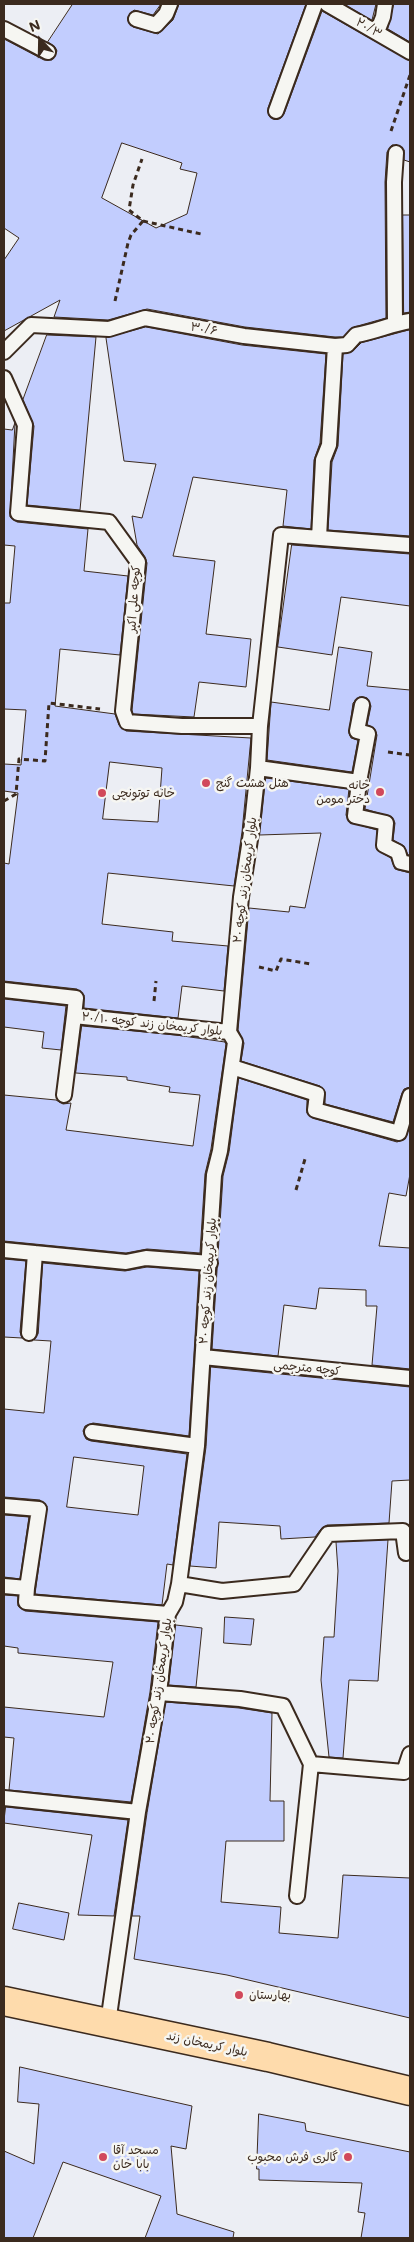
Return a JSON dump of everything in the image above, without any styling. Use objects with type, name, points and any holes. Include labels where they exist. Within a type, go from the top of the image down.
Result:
[{"type":"main road","name":"بلوار کریمخان زند","points":[[4,2001],[268,2057],[410,2091]]},
{"type":"lane","points":[[136,19],[156,25],[166,14],[170,4]]},
{"type":"lane","points":[[276,111],[315,4]]},
{"type":"lane","name":"۲۰/۳","points":[[327,4],[410,52]]},
{"type":"lane","points":[[377,32],[383,17],[385,4]]},
{"type":"lane","points":[[4,29],[48,52]]},
{"type":"lane","points":[[395,324],[394,182],[396,153]]},
{"type":"lane","name":"۳۰/۶","points":[[4,352],[31,325],[109,330],[145,318],[244,336],[335,346]]},
{"type":"lane","points":[[410,321],[395,324],[376,332],[356,334],[348,345],[335,346],[329,444],[323,460],[319,538],[410,545]]},
{"type":"lane","name":"کوچه علی اکبر","points":[[4,378],[25,425],[18,512],[109,522],[138,562],[123,712]]},
{"type":"lane","name":"بلوار کریمخان زند کوچه ۲۰","points":[[108,2024],[138,1812],[159,1693],[168,1614],[175,1602],[179,1584],[197,1446],[210,1263],[214,1175],[220,1151],[235,1042],[229,1032],[241,897],[258,768],[260,726],[281,535],[319,538]]},
{"type":"lane","points":[[362,704],[358,731],[368,734],[355,816],[386,823],[384,845],[398,852],[401,862],[410,864]]},
{"type":"lane","points":[[123,712],[127,722],[182,726],[260,726]]},
{"type":"lane","points":[[258,768],[359,782]]},
{"type":"lane","name":"بلوار کریمخان زند کوچه ۲۰/۱۰","points":[[4,990],[76,998],[64,1096]]},
{"type":"lane","name":"بلوار کریمخان زند کوچه ۲۰/۱۰","points":[[74,1016],[229,1032]]},
{"type":"lane","points":[[232,1067],[316,1094],[315,1110],[399,1133],[410,1096]]},
{"type":"lane","points":[[4,1250],[126,1262],[146,1258],[210,1263]]},
{"type":"lane","points":[[29,1333],[35,1253]]},
{"type":"lane","name":"کوچه مترجمی","points":[[204,1358],[410,1378]]},
{"type":"lane","points":[[92,1432],[197,1446]]},
{"type":"lane","points":[[4,1506],[38,1510],[26,1602],[168,1614]]},
{"type":"lane","points":[[179,1584],[222,1591],[294,1584],[328,1534],[402,1531],[406,1553]]},
{"type":"lane","points":[[4,1586],[27,1588]]},
{"type":"lane","points":[[159,1693],[240,1699],[283,1706],[311,1764],[297,1896]]},
{"type":"lane","points":[[311,1764],[404,1772],[410,1754]]},
{"type":"lane","points":[[4,1798],[138,1812]]},
{"type":"path","points":[[396,153],[389,136],[410,74]]},
{"type":"path","points":[[142,159],[133,185],[130,210],[143,221],[201,234]]},
{"type":"path","points":[[109,330],[128,243],[131,235],[143,221]]},
{"type":"path","points":[[4,801],[16,794],[18,759],[45,761],[49,703],[123,712]]},
{"type":"path","points":[[236,964],[276,971],[281,959],[311,964]]},
{"type":"path","points":[[296,1190],[305,1159]]},
{"type":"building","points":[[73,4],[161,4],[153,15],[134,10],[128,17],[128,21],[133,27],[158,34],[173,20],[179,4],[306,4],[268,108],[269,116],[273,119],[281,118],[284,114],[322,11],[410,61],[410,162],[404,160],[404,150],[400,146],[392,145],[387,152],[385,182],[386,318],[354,327],[343,337],[335,337],[245,327],[147,309],[108,320],[54,317],[60,300],[4,331],[4,260],[19,238],[4,228],[4,39],[44,60],[52,60],[57,51],[48,42]],"holes":[[[122,143],[182,163],[180,169],[197,173],[187,214],[156,228],[102,198]]]},
{"type":"building","points":[[344,4],[376,4],[372,20]]},
{"type":"building","points":[[394,4],[410,4],[410,42],[388,29]]},
{"type":"building","points":[[403,215],[410,215],[410,312],[404,313]]},
{"type":"building","points":[[146,327],[242,345],[326,354],[320,443],[314,460],[311,529],[283,526],[287,490],[193,477],[173,556],[215,561],[206,634],[251,639],[246,687],[199,682],[194,717],[133,714],[132,710],[147,563],[137,545],[132,516],[142,518],[156,464],[124,461],[106,338]]},
{"type":"building","points":[[410,330],[410,536],[328,530],[332,462],[338,446],[343,354],[353,351],[361,343]]},
{"type":"building","points":[[47,335],[96,337],[80,510],[27,505],[34,426],[23,400]]},
{"type":"building","points":[[15,423],[10,517],[17,522],[88,529],[84,571],[128,576],[120,655],[60,649],[55,706],[115,714],[119,725],[126,731],[251,738],[242,832],[234,886],[108,873],[102,924],[173,932],[172,941],[228,946],[224,991],[182,986],[178,1018],[84,1008],[84,995],[77,989],[4,981],[4,863],[9,864],[18,793],[4,791],[4,764],[21,765],[26,710],[4,709],[4,603],[10,603],[15,546],[4,545],[4,429],[12,430]],"holes":[[[110,762],[162,768],[158,822],[103,819]]]},
{"type":"building","points":[[292,545],[410,554],[410,606],[341,597],[332,655],[278,647]]},
{"type":"building","points":[[339,647],[372,652],[367,686],[410,690],[410,855],[408,855],[404,846],[393,840],[395,823],[392,817],[365,809],[377,735],[374,728],[367,725],[371,706],[367,698],[359,697],[353,703],[349,733],[351,738],[358,740],[352,772],[267,760],[271,702],[329,710]]},
{"type":"building","points":[[266,778],[349,789],[346,815],[349,822],[377,830],[377,850],[391,858],[395,869],[410,873],[410,1087],[404,1089],[402,1093],[393,1122],[325,1104],[325,1092],[320,1086],[241,1061],[244,1043],[238,1030],[249,908],[289,912],[290,906],[305,908],[321,833],[260,835]]},
{"type":"building","points":[[4,999],[66,1006],[61,1050],[42,1048],[44,1032],[4,1027]]},
{"type":"building","points":[[82,1026],[176,1035],[225,1042],[211,1149],[205,1174],[200,1253],[147,1249],[126,1253],[4,1241],[4,1095],[56,1100],[63,1104],[71,1103],[66,1130],[193,1146],[200,1095],[169,1092],[170,1087],[127,1080],[127,1077],[76,1073]]},
{"type":"building","points":[[239,1078],[307,1100],[307,1113],[313,1118],[397,1142],[405,1139],[410,1126],[410,1174],[406,1196],[389,1193],[379,1246],[410,1248],[410,1369],[372,1365],[377,1306],[366,1306],[366,1290],[319,1288],[316,1309],[284,1305],[278,1356],[212,1349],[223,1176],[229,1152]]},
{"type":"building","points":[[4,1259],[26,1261],[20,1332],[22,1338],[4,1337]]},
{"type":"building","points":[[43,1263],[125,1271],[147,1267],[199,1271],[189,1436],[93,1423],[85,1426],[83,1431],[86,1439],[91,1441],[187,1454],[173,1565],[167,1564],[162,1605],[35,1594],[47,1506],[40,1500],[4,1497],[4,1409],[44,1413],[51,1341],[34,1340],[38,1334]],"holes":[[[74,1457],[144,1466],[138,1515],[67,1507]]]},
{"type":"building","points":[[211,1367],[410,1387],[410,1480],[392,1481],[389,1523],[327,1525],[315,1537],[281,1539],[280,1526],[219,1522],[216,1568],[190,1566],[206,1447]]},
{"type":"building","points":[[4,1515],[29,1517],[20,1579],[4,1577]]},
{"type":"building","points":[[388,1540],[378,1681],[349,1680],[343,1758],[329,1757],[321,1680],[324,1637],[334,1637],[338,1571],[336,1542]]},
{"type":"building","points":[[4,1595],[18,1596],[18,1606],[25,1611],[158,1622],[150,1692],[131,1802],[9,1790],[14,1738],[4,1737],[4,1707],[104,1717],[113,1662],[18,1653],[18,1648],[4,1646]]},
{"type":"building","points":[[225,1617],[254,1619],[251,1645],[224,1643]]},
{"type":"building","points":[[176,1625],[202,1628],[196,1687],[169,1685]]},
{"type":"building","points":[[166,1702],[239,1708],[272,1713],[270,1801],[284,1801],[284,1841],[226,1841],[221,1902],[281,1907],[279,1933],[338,1938],[343,1875],[410,1878],[410,2018],[227,1975],[134,1959],[140,1916],[132,1916]]},
{"type":"building","points":[[6,1807],[128,1820],[114,1916],[78,1915],[92,1835],[4,1823]]},
{"type":"building","points":[[19,1903],[69,1913],[64,1940],[13,1929]]},
{"type":"building","name":"مسجد آقا بابا خان","points":[[20,2067],[192,2106],[186,2149],[171,2146],[177,2214],[234,2232],[233,2238],[145,2238],[161,2196],[63,2162],[33,2238],[4,2238],[4,2151],[34,2164],[39,2104],[18,2102]]},
{"type":"building","points":[[259,2114],[305,2123],[306,2131],[410,2152],[410,2238],[361,2238],[365,2213],[358,2212],[362,2183],[259,2180],[259,2169],[257,2169]]},
{"type":"place","name":"هتل هشت گنج","points":[[206,783]]},
{"type":"place","name":"خانه دختر مومن","points":[[380,792]]},
{"type":"place","name":"خانه توتونچی","points":[[102,793]]},
{"type":"place","name":"بهارستان","points":[[239,1995]]},
{"type":"place","name":"مسجد آقا بابا خان","points":[[103,2157]]},
{"type":"place","name":"گالری فرش محبوب","points":[[348,2157]]}]
